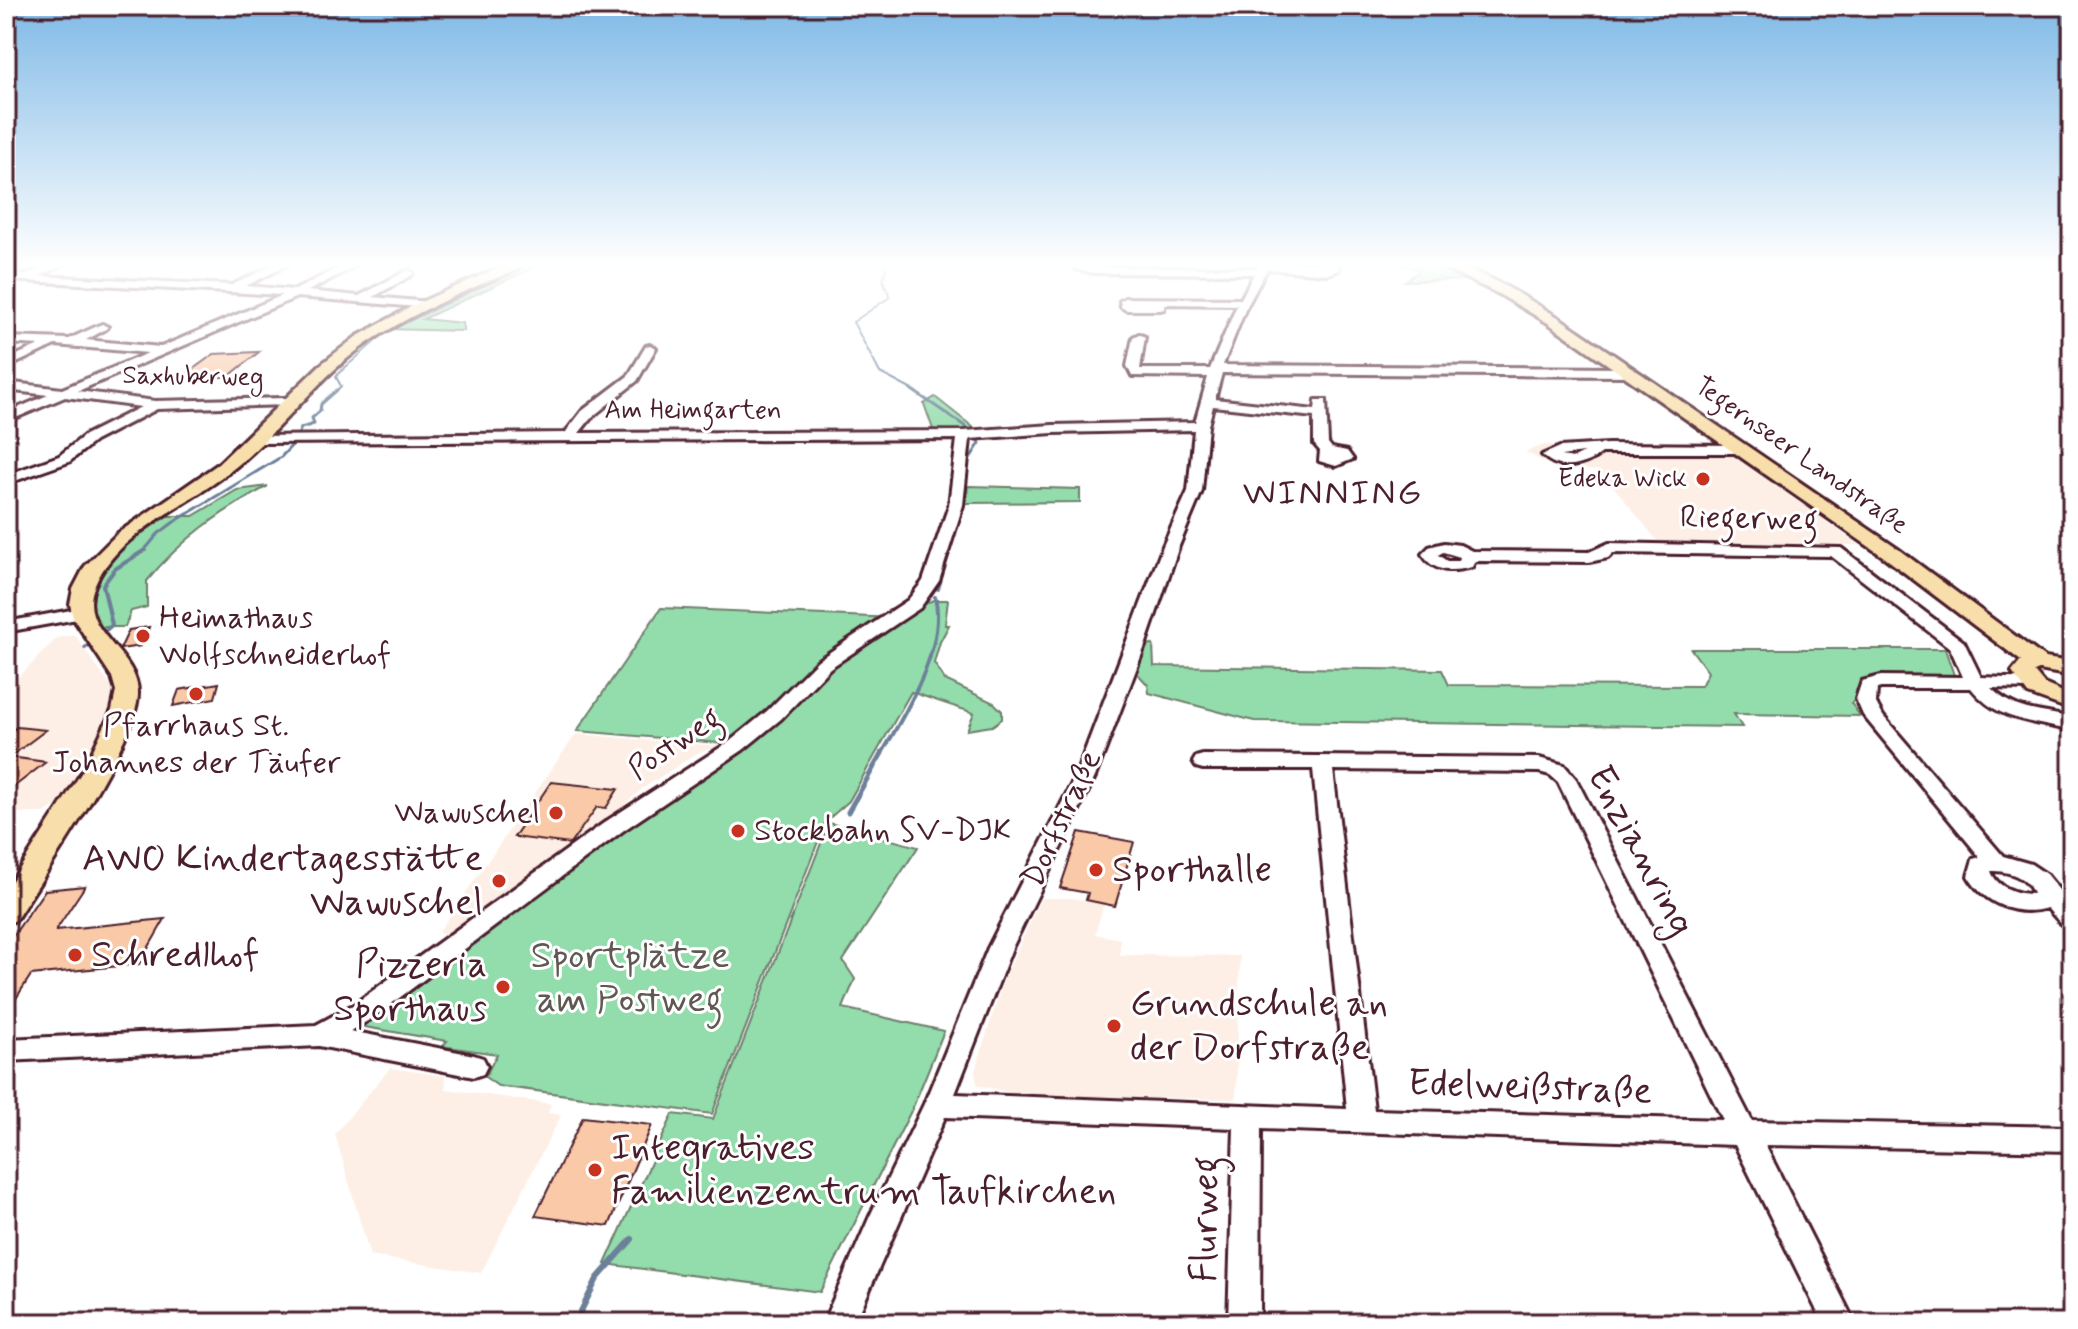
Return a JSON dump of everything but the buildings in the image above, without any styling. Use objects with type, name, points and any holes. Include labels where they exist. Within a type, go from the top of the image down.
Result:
[{"type":"main road","points":[[6,913],[118,730],[126,705],[127,689],[121,674],[84,620],[80,603],[84,587],[97,564],[112,549],[212,478],[257,439],[352,346],[392,325]]},
{"type":"main road","name":"Tegernseer Landstraße","points":[[1560,325],[1962,604],[2033,673],[2040,692],[2072,703]]},
{"type":"main road","name":"Tegernseer Landstraße","points":[[2033,673],[2072,669]]},
{"type":"street","points":[[6,418],[223,325]]},
{"type":"street","name":"Dorfstraße","points":[[839,1323],[937,1105],[1000,948],[1085,777],[1100,740],[1171,546],[1194,495],[1200,430],[1216,371],[1235,325]]},
{"type":"street","points":[[70,343],[102,327]]},
{"type":"street","points":[[1139,337],[1133,366],[1136,373],[1629,372]]},
{"type":"street","points":[[6,340],[163,351]]},
{"type":"street","points":[[6,364],[53,342]]},
{"type":"street","points":[[571,434],[587,414],[633,378],[650,348]]},
{"type":"street","name":"Saxhuberweg","points":[[6,386],[155,405],[284,402]]},
{"type":"street","points":[[1208,402],[1321,408],[1321,444],[1328,452]]},
{"type":"street","points":[[8,477],[64,459],[90,438],[155,405]]},
{"type":"street","name":"Am Heimgarten","points":[[257,439],[571,434],[964,435],[1129,428],[1200,430]]},
{"type":"street","name":"Postweg","points":[[319,1035],[362,1012],[616,825],[736,746],[774,715],[824,664],[914,604],[931,581],[956,505],[964,435]]},
{"type":"street","points":[[1597,450],[1742,449]]},
{"type":"street","name":"Riegerweg","points":[[1468,556],[1589,557],[1602,555],[1609,548],[1835,551],[1958,646],[1964,667],[1996,703],[2010,712],[2072,725]]},
{"type":"street","points":[[6,627],[84,620]]},
{"type":"street","points":[[1996,862],[1876,720],[1866,705],[1865,695],[1869,685],[1881,682],[1978,682],[2033,673]]},
{"type":"street","name":"Enzianring","points":[[1203,762],[1539,765],[1557,770],[1573,791],[1744,1132]]},
{"type":"street","points":[[1322,763],[1362,1120]]},
{"type":"street","points":[[2045,890],[2045,896],[2034,903],[2002,896],[1979,876],[1981,865],[1996,862],[2025,871],[2045,890],[2072,921]]},
{"type":"street","name":"Postweg","points":[[6,1050],[319,1035],[474,1066]]},
{"type":"street","name":"Edelweißstraße","points":[[937,1105],[1744,1132],[2072,1139]]},
{"type":"street","name":"Flurweg","points":[[1244,1323],[1248,1117]]},
{"type":"street","points":[[1744,1132],[1839,1323]]},
{"type":"shaded area","points":[[1544,445],[1695,445],[1725,450],[1859,545],[1660,544],[1601,471],[1554,467],[1525,452]]},
{"type":"shaded area","points":[[75,635],[113,690],[105,730],[59,804],[44,813],[6,813],[6,690],[57,638]]},
{"type":"shaded area","name":"AWO Kindertagesstätte Wawuschel","points":[[576,734],[719,746],[697,753],[642,789],[597,829],[448,934],[438,933]]},
{"type":"shaded area","name":"Grundschule an der Dorfstraße","points":[[1041,898],[1073,898],[1104,904],[1095,934],[1120,939],[1120,955],[1240,956],[1236,1099],[1026,1096],[977,1085],[975,1071],[1003,982]]},
{"type":"shaded area","points":[[390,1068],[445,1076],[446,1089],[551,1104],[548,1113],[561,1115],[481,1273],[370,1256],[335,1134]]},
{"type":"green space","points":[[393,325],[463,325],[464,331],[384,329]]},
{"type":"green space","points":[[935,397],[978,431],[934,432],[924,404]]},
{"type":"green space","points":[[268,486],[218,516],[174,552],[147,581],[147,607],[131,611],[125,627],[100,627],[88,598],[103,565],[134,536],[163,516],[193,516],[237,490]]},
{"type":"green space","points":[[968,486],[1080,489],[1080,502],[966,503]]},
{"type":"green space","name":"Sportplätze am Postweg","points":[[933,600],[948,600],[945,625],[949,625],[934,663],[945,680],[994,703],[1002,711],[1002,719],[992,726],[967,730],[974,713],[911,692],[849,801],[826,821],[712,1114],[498,1086],[485,1077],[497,1054],[443,1046],[447,1041],[359,1026],[414,977],[743,745],[577,731],[661,608],[896,618]]},
{"type":"green space","points":[[1147,643],[1153,645],[1154,666],[1442,670],[1449,685],[1701,686],[1708,672],[1691,649],[1945,649],[1955,678],[1868,681],[1856,690],[1855,700],[1851,703],[1860,716],[1734,714],[1742,727],[1254,721],[1149,693],[1148,685],[1137,673]]},
{"type":"green space","points":[[829,823],[918,847],[843,961],[855,979],[843,1008],[944,1031],[913,1107],[820,1292],[605,1264],[673,1114],[713,1119]]},
{"type":"waterway","points":[[337,390],[341,386],[336,377],[340,372],[386,332],[401,325]]},
{"type":"waterway","points":[[855,325],[880,373],[916,392]]},
{"type":"waterway","points":[[144,550],[174,522],[281,457],[295,442],[301,428],[314,424],[312,418],[320,411],[321,404],[337,390]]},
{"type":"waterway","points":[[912,390],[969,429]]},
{"type":"waterway","points":[[967,463],[980,443],[977,438]]},
{"type":"waterway","points":[[949,552],[964,499],[966,476]]},
{"type":"waterway","points":[[100,635],[112,625],[103,585],[115,569],[144,550]]},
{"type":"waterway","points":[[938,589],[949,550]]},
{"type":"waterway","points":[[881,755],[912,700],[930,658],[937,616],[935,597]]},
{"type":"waterway","points":[[85,648],[93,641]]},
{"type":"waterway","points":[[6,732],[12,727]]},
{"type":"waterway","points":[[848,812],[882,753]]},
{"type":"waterway","points":[[575,1323],[597,1279],[632,1239]]},
{"type":"place","name":"Edeka Wick","points":[[1703,479]]},
{"type":"place","name":"Heimathaus Wolfschneiderhof","points":[[143,636]]},
{"type":"place","name":"Pfarrhaus St. Johannes der Täufer","points":[[196,694]]},
{"type":"place","name":"Wawuschel","points":[[556,813]]},
{"type":"place","name":"Stockbahn SV-DJK","points":[[738,831]]},
{"type":"place","name":"Sporthalle","points":[[1096,870]]},
{"type":"place","name":"AWO Kindertagesstätte Wawuschel","points":[[499,881]]},
{"type":"place","name":"Schredlhof","points":[[75,955]]},
{"type":"place","name":"Pizzeria Sporthaus","points":[[503,987]]},
{"type":"place","name":"Grundschule an der Dorfstraße","points":[[1114,1026]]},
{"type":"place","name":"Integratives Familienzentrum Taufkirchen","points":[[595,1170]]},
{"type":"district","name":"WINNING","points":[[1333,494]]}]
